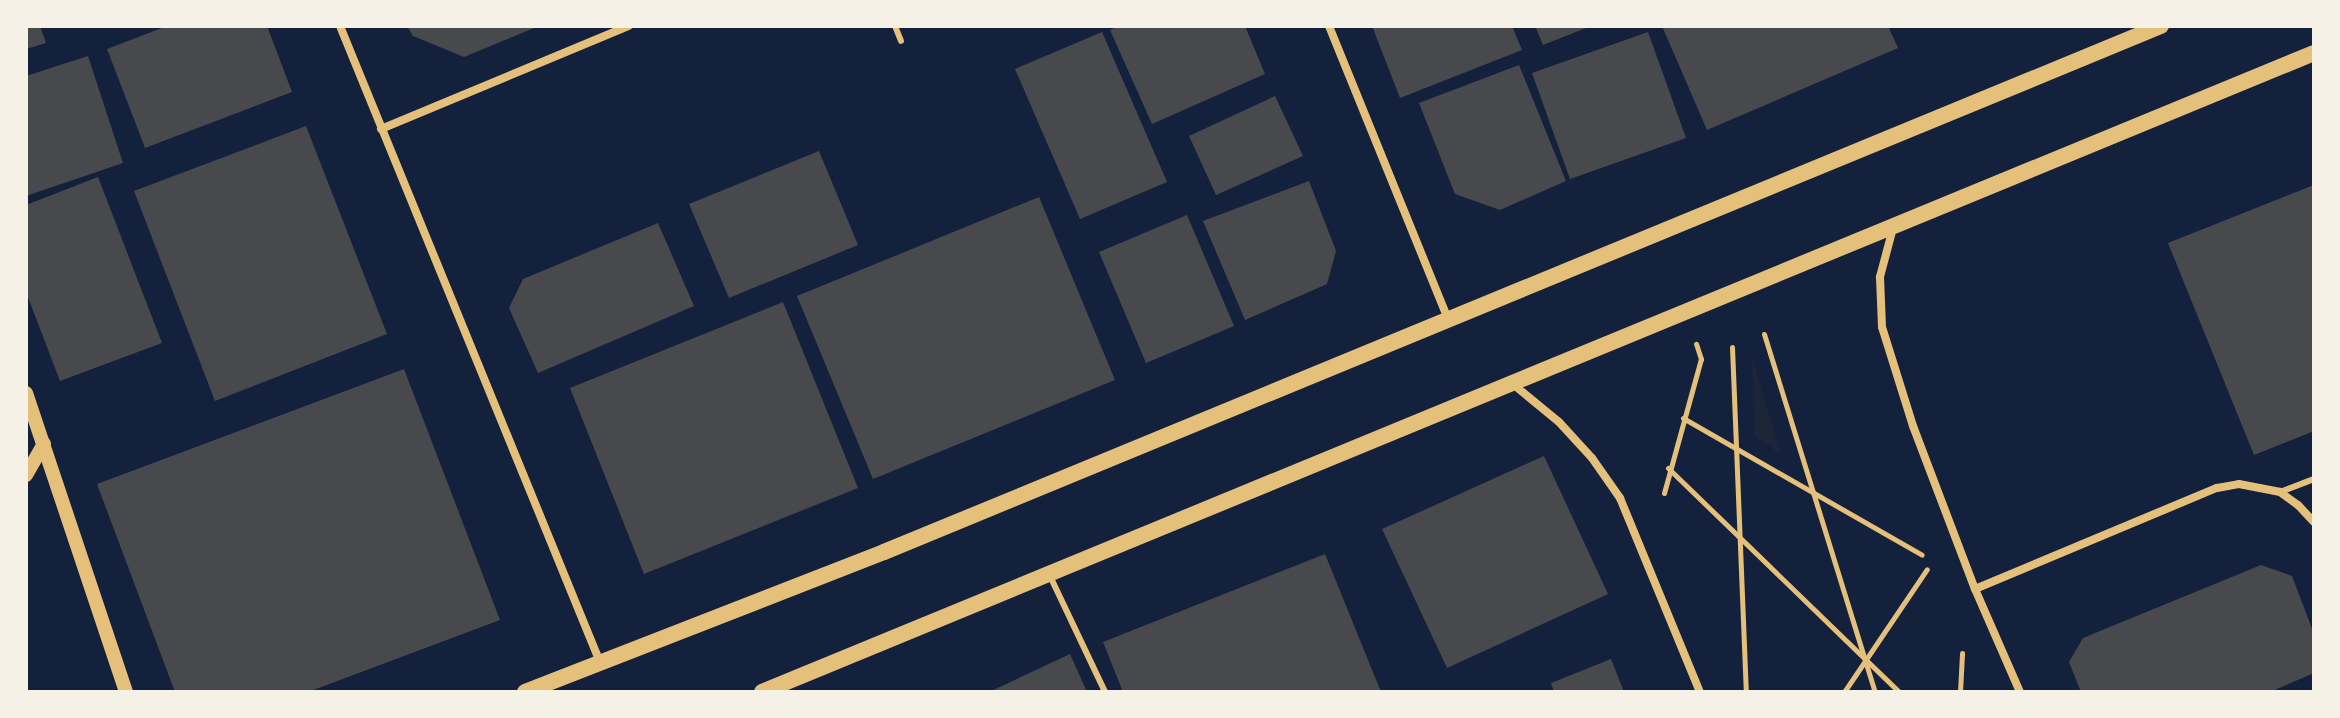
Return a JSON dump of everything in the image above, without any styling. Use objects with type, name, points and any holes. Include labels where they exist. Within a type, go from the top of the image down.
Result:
[{"type":"main road","points":[[525,692],[884,552],[2161,26]]},
{"type":"main road","points":[[762,692],[1514,385],[2314,53]]},
{"type":"street","points":[[340,26],[600,663]]},
{"type":"street","points":[[381,129],[628,26]]},
{"type":"street","points":[[1329,26],[1448,319]]},
{"type":"street","points":[[1893,228],[1880,277],[1882,327],[1913,426],[1975,589],[2020,692]]},
{"type":"street","points":[[1514,385],[1567,431],[1592,458],[1620,498],[1700,692]]},
{"type":"street","points":[[26,393],[126,692]]},
{"type":"street","points":[[26,475],[44,444]]},
{"type":"street","points":[[1975,589],[2217,488],[2239,484],[2280,492],[2314,522]]},
{"type":"lane","points":[[895,26],[901,41]]},
{"type":"lane","points":[[2280,492],[2314,479]]},
{"type":"lane","points":[[1050,576],[1105,692]]},
{"type":"path","points":[[1664,493],[1668,468],[1701,359],[1694,341],[1682,345],[1672,318]]},
{"type":"path","points":[[1764,334],[1875,692]]},
{"type":"path","points":[[1732,347],[1746,690]]},
{"type":"path","points":[[1683,418],[1922,555]]},
{"type":"path","points":[[1668,468],[1899,692]]},
{"type":"path","points":[[1844,692],[1927,569]]},
{"type":"path","points":[[1960,692],[1962,653]]},
{"type":"shaded area","points":[[1752,357],[1781,454],[1755,437]]},
{"type":"building","points":[[26,26],[40,26],[46,43],[26,49]]},
{"type":"building","points":[[167,26],[267,26],[292,92],[145,148],[107,49]]},
{"type":"building","points":[[407,26],[539,26],[464,57],[413,36]]},
{"type":"building","points":[[1119,26],[1245,26],[1265,74],[1152,124],[1110,30]]},
{"type":"building","points":[[1372,26],[1512,26],[1522,50],[1400,98]]},
{"type":"building","points":[[1535,26],[1591,26],[1543,45]]},
{"type":"building","points":[[1662,26],[1888,26],[1898,48],[1707,130]]},
{"type":"building","points":[[1102,32],[1167,182],[1080,219],[1015,69]]},
{"type":"building","points":[[1648,32],[1686,138],[1570,179],[1532,73]]},
{"type":"building","points":[[88,56],[123,163],[26,196],[26,76]]},
{"type":"building","points":[[1519,65],[1566,181],[1500,210],[1455,194],[1419,103]]},
{"type":"building","points":[[1275,96],[1303,156],[1216,195],[1189,136]]},
{"type":"building","points":[[306,126],[387,334],[215,401],[134,191]]},
{"type":"building","points":[[819,151],[858,245],[729,298],[689,204]]},
{"type":"building","points":[[98,177],[162,343],[60,381],[26,292],[26,205]]},
{"type":"building","points":[[1309,181],[1336,251],[1327,284],[1245,320],[1203,221]]},
{"type":"building","points":[[2314,185],[2314,431],[2254,455],[2168,243]]},
{"type":"building","points":[[1039,197],[1115,380],[873,479],[797,296]]},
{"type":"building","points":[[1187,215],[1234,326],[1146,363],[1099,252]]},
{"type":"building","points":[[658,223],[694,306],[538,373],[509,308],[523,279]]},
{"type":"building","points":[[783,302],[858,488],[644,574],[570,388]]},
{"type":"building","points":[[404,369],[500,620],[308,692],[175,692],[97,484]]},
{"type":"building","points":[[1544,456],[1608,594],[1447,668],[1382,529]]},
{"type":"building","points":[[1325,554],[1381,692],[1123,692],[1103,642]]},
{"type":"building","points":[[2261,565],[2292,576],[2314,634],[2314,673],[2270,692],[2081,692],[2069,662],[2083,638]]},
{"type":"building","points":[[1070,654],[1087,692],[989,692]]},
{"type":"building","points":[[1611,659],[1624,692],[1554,692],[1551,683]]}]
